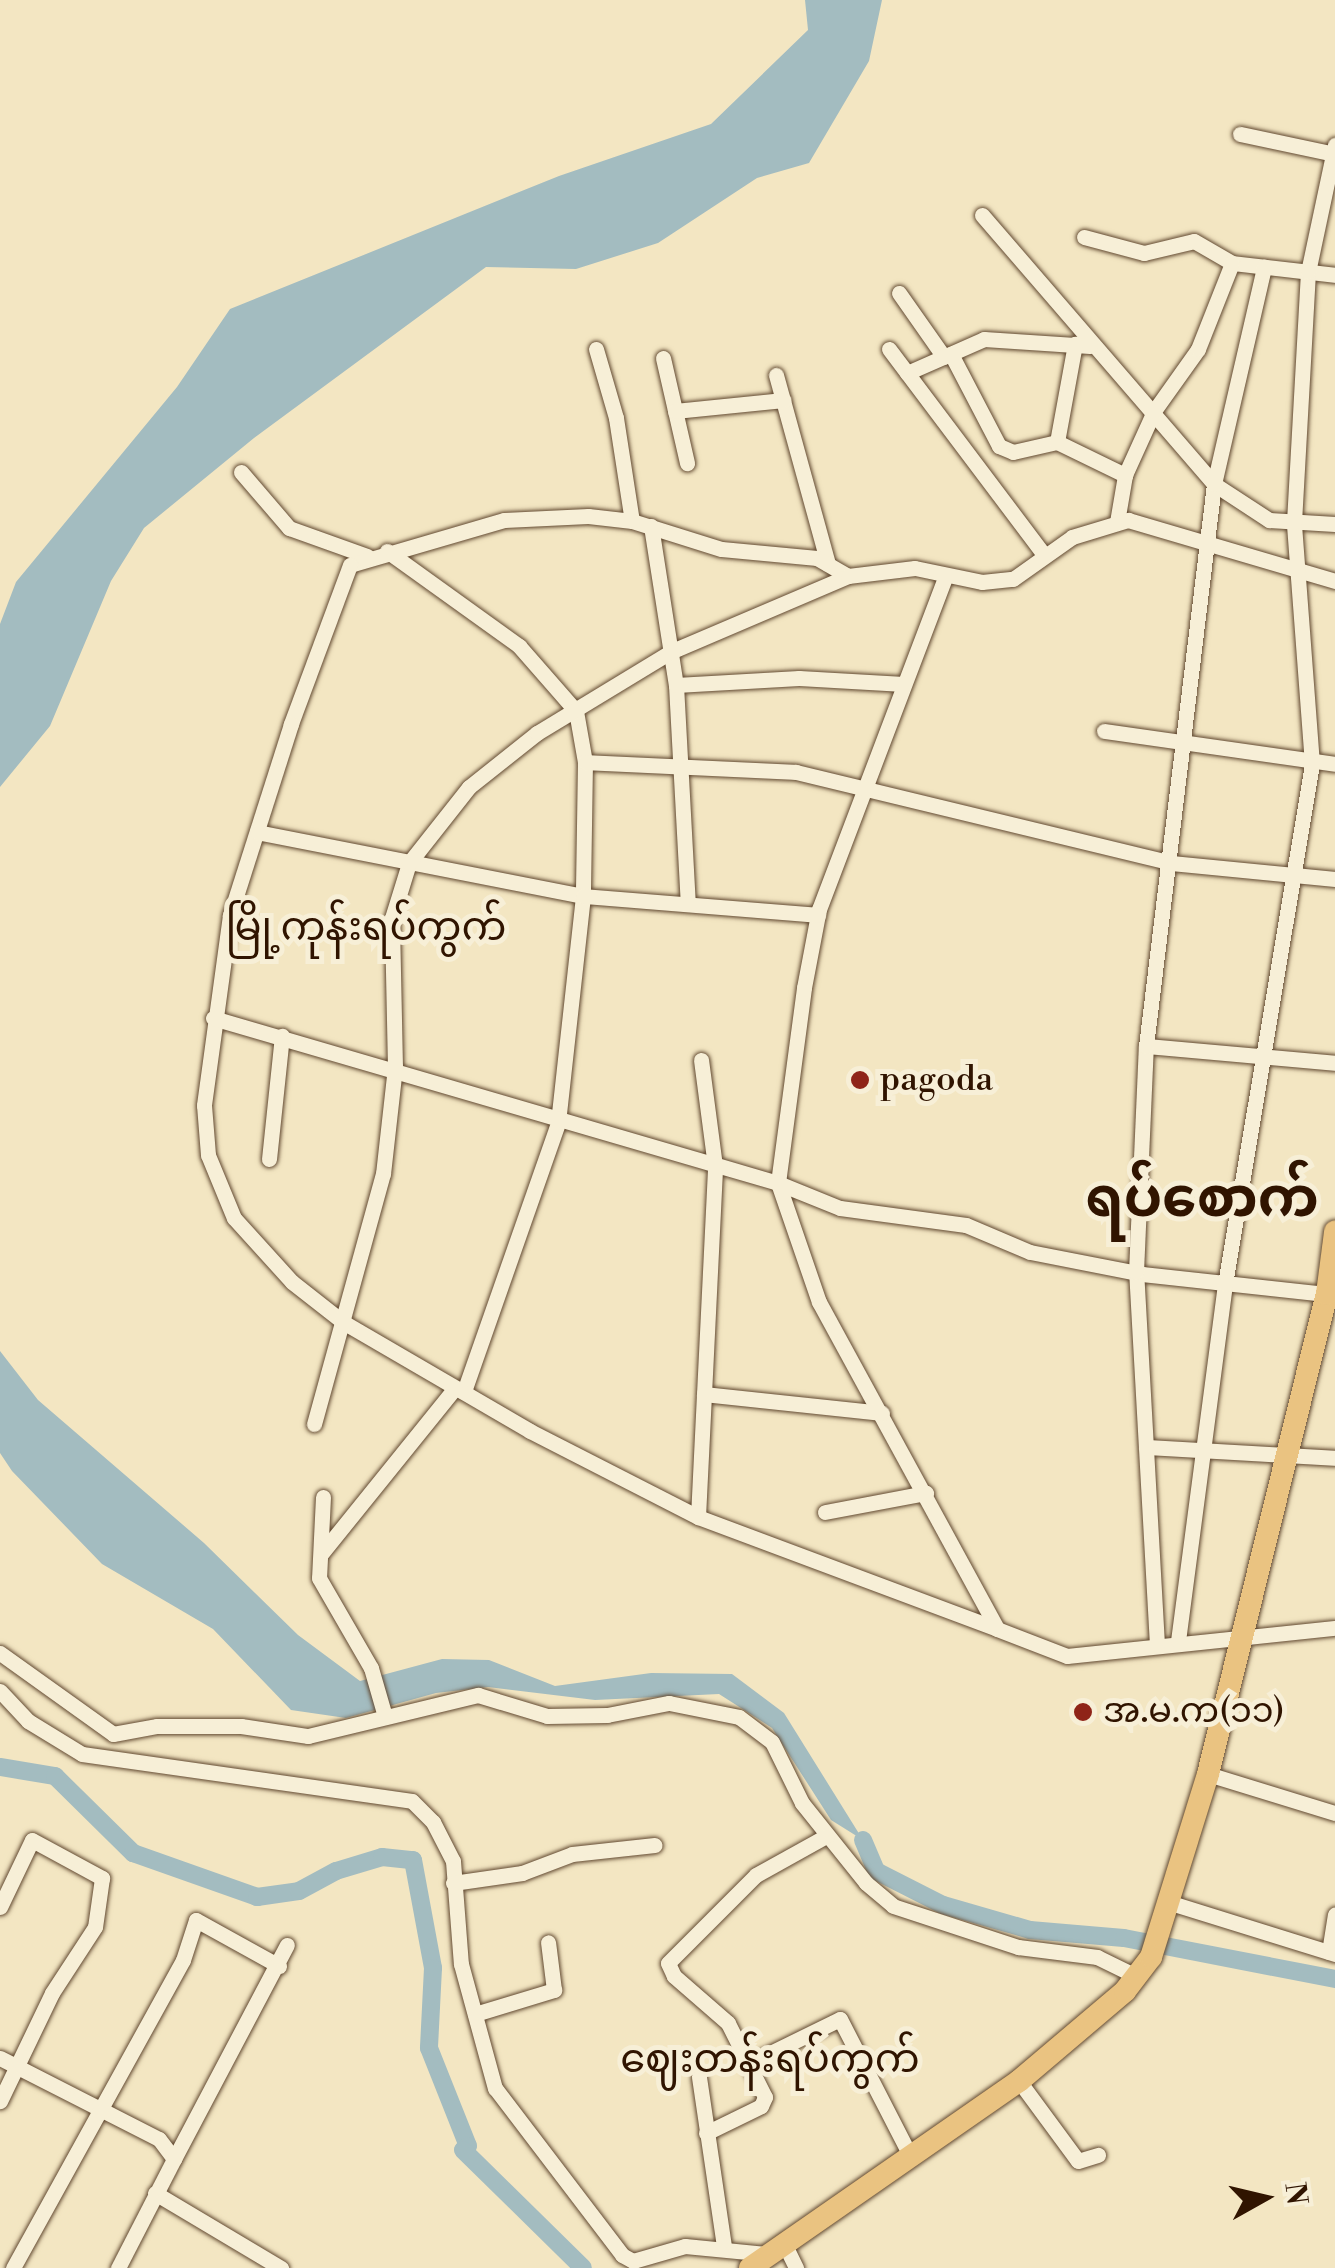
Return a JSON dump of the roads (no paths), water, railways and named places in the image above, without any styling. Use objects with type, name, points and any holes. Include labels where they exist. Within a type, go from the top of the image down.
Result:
[{"type":"highway","points":[[766,2255],[1019,2081],[1145,1967],[1163,1928],[1208,1774],[1284,1454],[1331,1294],[1335,1232]]},
{"type":"street","points":[[1178,1642],[1226,1284],[1312,764],[1294,522],[1308,272],[1334,151],[1240,134]]},
{"type":"street","points":[[982,214],[1038,273],[1083,345],[1154,412],[1214,484],[1248,512],[1294,522],[1335,524]]},
{"type":"street","points":[[1084,237],[1144,253],[1194,241],[1232,263],[1335,275]]},
{"type":"street","points":[[1117,522],[1125,475],[1154,412],[1198,349],[1232,263]]},
{"type":"street","points":[[1157,1645],[1136,1272],[1146,1046],[1214,484],[1264,267]]},
{"type":"street","points":[[899,293],[947,356],[998,446],[1014,452],[1057,442],[1125,475]]},
{"type":"street","points":[[907,374],[984,339],[1083,345]]},
{"type":"street","points":[[1057,442],[1083,345]]},
{"type":"street","points":[[596,349],[616,418],[632,521]]},
{"type":"street","points":[[888,350],[1042,553]]},
{"type":"street","points":[[663,358],[687,463]]},
{"type":"street","points":[[776,375],[828,564]]},
{"type":"street","points":[[675,411],[783,400]]},
{"type":"street","points":[[240,472],[288,528],[367,556]]},
{"type":"street","points":[[848,576],[828,564],[720,549],[632,521],[504,520],[387,550],[350,565],[230,915],[204,1104],[208,1156],[228,1202],[292,1282],[344,1322],[460,1390],[698,1517],[1066,1656],[1240,1634],[1335,1628]]},
{"type":"street","points":[[314,1424],[383,1174],[396,1067],[392,918],[409,862],[469,787],[576,710],[670,652],[848,576],[915,568],[1013,580],[1042,553],[1117,522],[1207,540],[1335,581]]},
{"type":"street","points":[[651,526],[676,685],[688,904]]},
{"type":"street","points":[[320,1554],[460,1390],[558,1124],[583,896],[585,762],[576,710],[520,646],[387,550]]},
{"type":"street","points":[[946,574],[818,915],[778,1183],[819,1302],[998,1630]]},
{"type":"street","points":[[676,685],[799,678],[904,684]]},
{"type":"street","points":[[1104,731],[1184,746],[1335,764]]},
{"type":"street","points":[[585,762],[796,772],[1034,835],[1171,863],[1335,879]]},
{"type":"street","points":[[257,832],[583,896],[818,915]]},
{"type":"street","points":[[214,1018],[396,1067],[558,1124],[778,1183],[840,1208],[966,1225],[1030,1252],[1136,1272],[1331,1294]]},
{"type":"street","points":[[269,1158],[282,1036]]},
{"type":"street","points":[[1146,1046],[1335,1064]]},
{"type":"street","points":[[698,1517],[715,1166],[702,1060]]},
{"type":"street","points":[[704,1394],[882,1413]]},
{"type":"street","points":[[1146,1447],[1335,1458]]},
{"type":"street","points":[[825,1512],[926,1492]]},
{"type":"street","points":[[323,1498],[323,1589],[374,1675],[383,1711]]},
{"type":"street","points":[[0,1653],[114,1734],[157,1726],[240,1726],[308,1736],[383,1711],[478,1695],[546,1716],[607,1715],[670,1703],[738,1717],[772,1742],[826,1836],[893,1906],[1018,1946],[1145,1967]]},
{"type":"street","points":[[0,1691],[28,1721],[82,1754],[412,1801],[447,1844],[461,1964],[495,2088],[622,2256],[633,2261],[686,2246],[724,2246],[766,2255],[796,2268]]},
{"type":"street","points":[[1208,1774],[1335,1813]]},
{"type":"street","points":[[706,2134],[765,2103],[750,2063],[728,2023],[674,1976],[668,1962],[756,1876],[795,1848],[826,1836]]},
{"type":"street","points":[[0,1908],[32,1840],[102,1878],[95,1928],[52,1993],[0,2100]]},
{"type":"street","points":[[454,1883],[522,1873],[572,1854],[654,1846]]},
{"type":"street","points":[[1171,1903],[1332,1953],[1335,1914]]},
{"type":"street","points":[[13,2268],[96,2108],[182,1960],[196,1920],[280,1966]]},
{"type":"street","points":[[475,2014],[554,1990],[548,1942]]},
{"type":"street","points":[[118,2268],[280,1966],[287,1944]]},
{"type":"street","points":[[750,2063],[840,2019],[911,2157]]},
{"type":"street","points":[[0,2058],[159,2139],[174,2159]]},
{"type":"street","points":[[700,2078],[724,2246]]},
{"type":"street","points":[[1019,2081],[1078,2161],[1098,2155]]},
{"type":"street","points":[[155,2193],[281,2268]]},
{"type":"water","points":[[805,0],[882,0],[869,61],[809,163],[757,178],[658,243],[576,269],[486,267],[254,438],[144,528],[111,581],[50,726],[0,787],[0,624],[16,582],[177,387],[230,309],[559,176],[711,124],[808,30]]},
{"type":"water","points":[[0,1351],[38,1400],[204,1543],[298,1635],[360,1681],[442,1659],[489,1660],[555,1686],[651,1673],[732,1674],[784,1713],[863,1840],[831,1820],[772,1728],[719,1694],[595,1700],[488,1687],[436,1693],[346,1718],[291,1710],[213,1629],[102,1564],[12,1471],[0,1453]]},
{"type":"waterway","points":[[0,1767],[55,1776],[133,1853],[257,1897],[299,1891],[336,1871],[382,1857],[413,1860],[433,1968],[429,2048],[468,2146],[463,2150],[583,2268]]},
{"type":"waterway","points":[[863,1840],[876,1871],[943,1905],[1030,1930],[1124,1938],[1335,1979]]},
{"type":"place","name":"pagoda","points":[[860,1080]]},
{"type":"place","name":"အ.မ.က(၁၁)","points":[[1083,1712]]},
{"type":"district","name":"မြို့ကုန်းရပ်ကွက်","points":[[366,928]]},
{"type":"district","name":"ရပ်စောက်","points":[[1202,1200]]},
{"type":"district","name":"ဈေးတန်းရပ်ကွက်","points":[[770,2060]]}]
